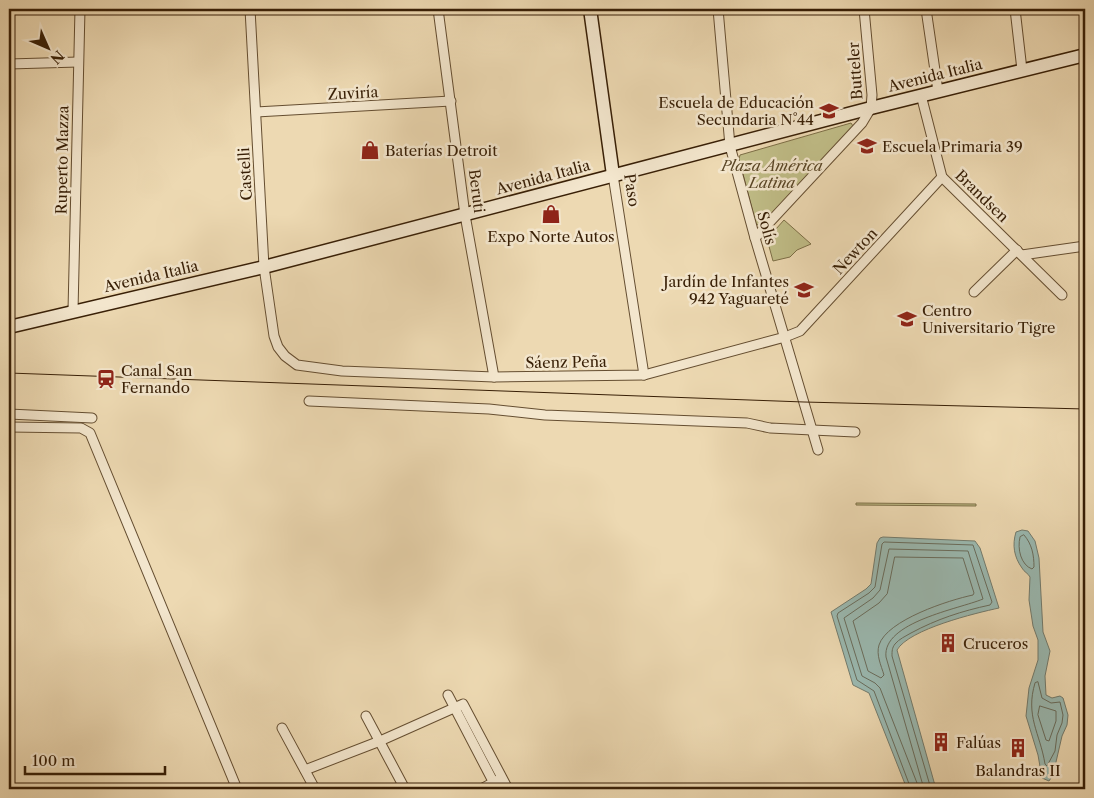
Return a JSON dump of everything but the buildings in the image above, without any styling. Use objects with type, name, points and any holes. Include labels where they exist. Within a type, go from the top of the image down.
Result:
[{"type":"street","name":"Ruperto Mazza","points":[[73,311],[80,9]]},
{"type":"street","name":"Castelli","points":[[250,9],[264,267],[274,336]]},
{"type":"street","name":"Beruti","points":[[438,9],[465,215],[494,377]]},
{"type":"street","name":"Paso","points":[[590,9],[644,375]]},
{"type":"street","name":"Solís","points":[[718,9],[730,146],[755,238],[818,450]]},
{"type":"street","name":"Butteler","points":[[755,238],[862,123],[871,108],[872,95],[864,9]]},
{"type":"street","points":[[926,9],[938,91]]},
{"type":"street","points":[[1015,9],[1022,70]]},
{"type":"street","name":"Avenida Italia","points":[[9,327],[264,267],[1085,54]]},
{"type":"street","points":[[9,64],[78,62]]},
{"type":"street","name":"Brandsen","points":[[921,95],[942,177],[1062,295]]},
{"type":"street","name":"Zuviría","points":[[256,112],[451,101]]},
{"type":"street","name":"Newton","points":[[784,338],[800,331],[942,177]]},
{"type":"street","points":[[974,292],[1019,252],[1085,246]]},
{"type":"street","name":"Sáenz Peña","points":[[274,336],[278,347],[285,356],[297,365],[342,371],[494,377],[644,375],[784,338]]},
{"type":"street","points":[[309,401],[747,423],[770,428],[855,432]]},
{"type":"street","points":[[9,414],[92,418]]},
{"type":"street","points":[[9,427],[81,428],[90,433],[237,789]]},
{"type":"street","points":[[448,695],[497,783],[508,789]]},
{"type":"street","points":[[305,770],[380,741],[454,708]]},
{"type":"street","points":[[366,716],[405,789]]},
{"type":"street","points":[[282,728],[314,789]]},
{"type":"street","points":[[481,789],[497,783]]},
{"type":"green space","name":"Plaza América Latina","points":[[851,123],[853,126],[760,226],[756,224],[739,159],[740,155]]},
{"type":"green space","points":[[784,220],[811,244],[797,250],[790,257],[773,261],[767,239]]},
{"type":"green space","points":[[856,503],[976,504],[976,506],[856,505]]},
{"type":"water","points":[[1028,531],[1035,541],[1039,558],[1043,632],[1050,651],[1045,676],[1046,695],[1052,698],[1060,696],[1063,698],[1068,715],[1053,775],[1049,781],[1042,778],[1038,755],[1026,716],[1029,688],[1038,660],[1038,640],[1033,626],[1029,600],[1030,577],[1019,564],[1014,551],[1016,532]]},
{"type":"water","points":[[883,537],[975,541],[980,548],[999,608],[928,629],[904,642],[897,650],[936,789],[907,789],[869,693],[853,685],[831,612],[871,584],[877,543]]},
{"type":"tram line","points":[[9,373],[804,402],[1085,409]]},
{"type":"place","name":"Escuela de Educación Secundaria N°44","points":[[829,111]]},
{"type":"place","name":"Escuela Primaria 39","points":[[867,146]]},
{"type":"place","name":"Baterías Detroit","points":[[370,150]]},
{"type":"place","name":"Expo Norte Autos","points":[[551,214]]},
{"type":"place","name":"Jardín de Infantes 942 Yaguareté","points":[[804,290]]},
{"type":"place","name":"Centro Universitario Tigre","points":[[907,319]]},
{"type":"place","name":"Canal San Fernando","points":[[106,379]]},
{"type":"place","name":"Cruceros","points":[[948,643]]},
{"type":"place","name":"Falúas","points":[[941,742]]},
{"type":"place","name":"Balandras II","points":[[1018,748]]}]
